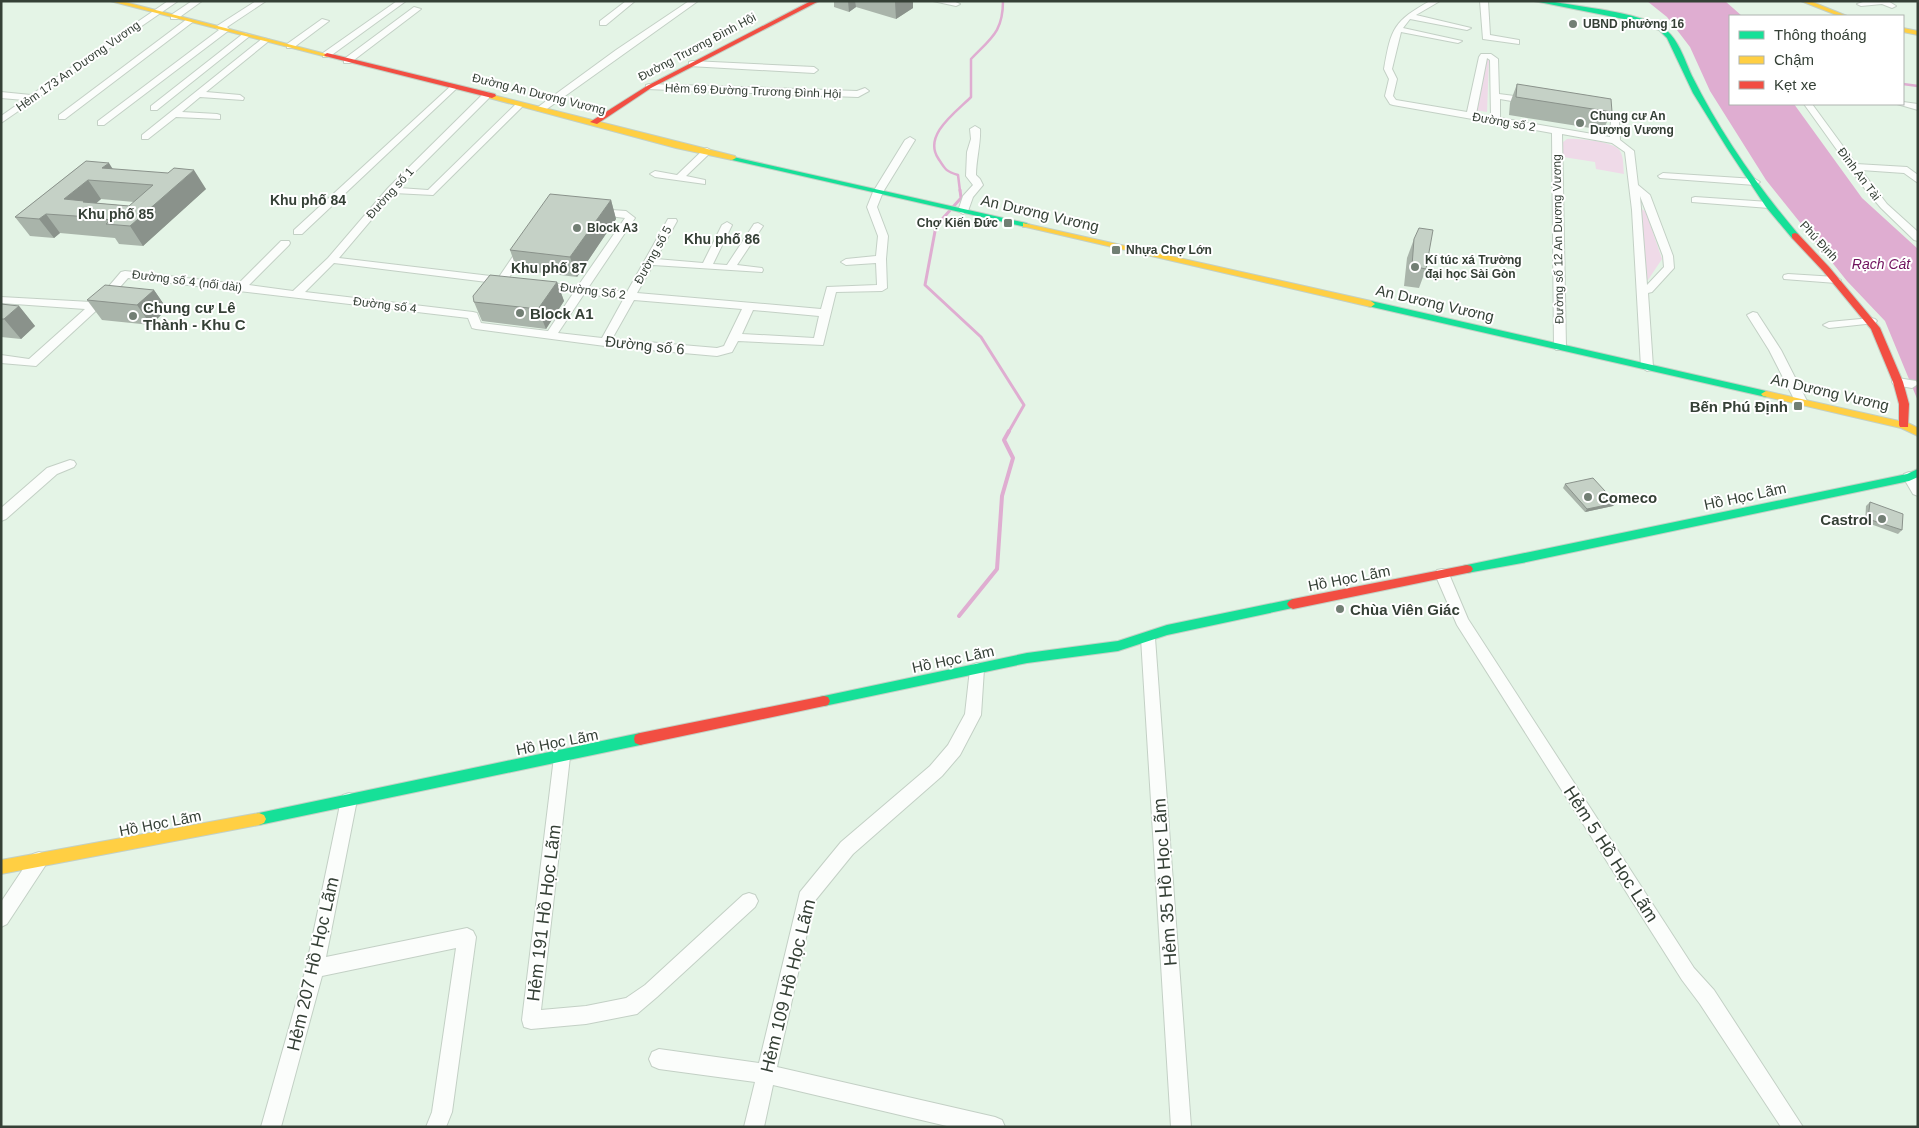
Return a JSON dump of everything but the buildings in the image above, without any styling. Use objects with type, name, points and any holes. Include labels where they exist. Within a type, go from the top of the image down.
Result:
[{"type":"main road","name":"Đường An Dương Vương","points":[[113,1],[707,151],[961,210]]},
{"type":"main road","name":"Đường Trương Đình Hội","points":[[594,122],[649,87],[816,1]]},
{"type":"main road","name":"Phú Định","points":[[1537,1],[1636,19],[1661,29],[1670,37],[1684,69],[1731,148],[1769,204],[1871,321],[1898,382],[1904,404],[1904,425]]},
{"type":"main road","points":[[1804,1],[1841,15]]},
{"type":"main road","points":[[1904,30],[1917,32]]},
{"type":"main road","name":"An Dương Vương","points":[[961,210],[1904,425]]},
{"type":"main road","points":[[1904,425],[1918,433]]},
{"type":"main road","name":"Hồ Học Lãm","points":[[1,867],[172,836],[562,757],[868,690],[1027,658],[1118,646],[1148,638],[1167,630],[1590,546],[1654,530],[1913,475]]},
{"type":"street","name":"Hẻm 173 An Dương Vương","points":[[1,120],[155,12],[174,1]]},
{"type":"street","points":[[174,17],[198,1]]},
{"type":"street","points":[[101,123],[222,29],[262,1]]},
{"type":"street","points":[[326,55],[402,1]]},
{"type":"street","points":[[603,23],[631,1]]},
{"type":"street","points":[[541,109],[694,1]]},
{"type":"street","points":[[936,1],[956,4]]},
{"type":"street","points":[[1436,1],[1410,16],[1400,24],[1398,29],[1458,40]]},
{"type":"street","points":[[1484,1],[1486,37],[1516,42]]},
{"type":"street","points":[[1859,5],[1883,2],[1892,6]]},
{"type":"street","points":[[347,61],[417,9]]},
{"type":"street","points":[[1410,16],[1467,28]]},
{"type":"street","points":[[62,117],[190,21]]},
{"type":"street","points":[[290,46],[325,21]]},
{"type":"street","name":"Đường số 2","points":[[1398,29],[1388,69],[1393,79],[1389,89],[1389,96],[1393,102],[1615,141]]},
{"type":"street","points":[[154,108],[247,35]]},
{"type":"street","points":[[145,137],[266,40]]},
{"type":"street","points":[[1472,116],[1472,103],[1484,56],[1491,56],[1494,59],[1496,120]]},
{"type":"street","points":[[692,64],[817,66],[793,92]]},
{"type":"street","points":[[298,232],[453,87]]},
{"type":"street","name":"Hẻm 69 Đường Trương Đình Hội","points":[[649,87],[707,94],[862,93]]},
{"type":"street","points":[[197,94],[240,98]]},
{"type":"street","points":[[1,95],[33,98]]},
{"type":"street","name":"Đường số 1","points":[[296,294],[332,260],[391,190],[487,96]]},
{"type":"street","name":"Đường số 2","points":[[1495,96],[1543,103]]},
{"type":"street","points":[[391,190],[430,193],[521,104]]},
{"type":"street","name":"Đình An Tài","points":[[1809,105],[1853,167],[1884,206],[1918,238]]},
{"type":"street","points":[[1904,105],[1918,107]]},
{"type":"street","points":[[1581,109],[1606,114],[1613,118],[1615,141],[1628,152],[1634,186],[1647,367]]},
{"type":"street","points":[[174,114],[217,117]]},
{"type":"street","points":[[961,210],[968,196],[978,185],[978,181],[971,176],[972,152],[976,139],[975,129]]},
{"type":"street","name":"Đường số 12 An Dương Vương","points":[[1556,132],[1560,347]]},
{"type":"street","points":[[749,306],[735,337],[819,342],[831,289],[882,288],[881,259],[883,236],[872,207],[878,192],[910,140]]},
{"type":"street","points":[[678,178],[707,151]]},
{"type":"street","points":[[1853,167],[1907,170],[1917,180]]},
{"type":"street","points":[[655,174],[702,182]]},
{"type":"street","points":[[1663,176],[1755,182]]},
{"type":"street","points":[[1634,186],[1645,195],[1668,256],[1669,268],[1648,290],[1642,291]]},
{"type":"street","points":[[1695,200],[1769,204]]},
{"type":"street","points":[[550,335],[630,218],[626,214],[590,211]]},
{"type":"street","name":"Đường số 5","points":[[605,342],[672,221]]},
{"type":"street","points":[[708,266],[727,225]]},
{"type":"street","points":[[730,268],[758,226]]},
{"type":"street","points":[[490,294],[529,241]]},
{"type":"street","points":[[241,287],[285,243]]},
{"type":"street","points":[[846,262],[881,259]]},
{"type":"street","name":"Đường Số 2","points":[[332,260],[631,296],[825,313]]},
{"type":"street","points":[[650,262],[758,270]]},
{"type":"street","name":"Đường số 4 (nối dài)","points":[[94,306],[108,294],[125,274],[296,294]]},
{"type":"street","points":[[1788,277],[1836,280]]},
{"type":"street","name":"Đường số 4","points":[[296,294],[476,312]]},
{"type":"street","points":[[1,300],[94,306]]},
{"type":"street","points":[[1,359],[32,363],[94,306]]},
{"type":"street","name":"Đường số 6","points":[[476,312],[476,326],[605,342],[717,352],[728,349],[735,337]]},
{"type":"street","points":[[1753,314],[1775,350],[1801,401]]},
{"type":"street","points":[[1830,325],[1871,321]]},
{"type":"street","points":[[1898,382],[1912,384]]},
{"type":"street","points":[[1,516],[52,471],[70,464]]},
{"type":"street","points":[[1913,475],[1918,491]]},
{"type":"street","name":"Hẻm 5 Hồ Học Lãm","points":[[1442,574],[1462,621],[1688,974],[1707,997],[1793,1127]]},
{"type":"street","name":"Hẻm 35 Hồ Học Lãm","points":[[1148,638],[1181,1127]]},
{"type":"street","name":"Hẻm 109 Hồ Học Lãm","points":[[754,1127],[806,898],[847,848],[936,771],[954,750],[973,716],[977,669]]},
{"type":"street","name":"Hẻm 191 Hồ Học Lãm","points":[[562,757],[531,1020],[586,1015],[630,1007],[651,991],[749,900]]},
{"type":"street","name":"Hẻm 207 Hồ Học Lãm","points":[[271,1127],[315,968],[349,800]]},
{"type":"street","points":[[1,918],[39,860]]},
{"type":"street","points":[[315,968],[467,937],[442,1112],[436,1127]]},
{"type":"street","points":[[660,1059],[766,1074],[995,1127]]},
{"type":"shaded area","points":[[1485,58],[1489,60],[1487,112],[1475,110]]},
{"type":"shaded area","points":[[1567,139],[1596,141],[1617,148],[1622,156],[1624,174],[1596,169],[1595,162],[1563,157],[1562,143]]},
{"type":"shaded area","points":[[1642,209],[1646,212],[1662,259],[1648,280],[1646,279],[1640,210]]},
{"type":"water","name":"Rạch Cát","points":[[1647,1],[1725,1],[1741,15],[1729,15],[1729,105],[1795,105],[1862,198],[1918,249],[1918,401],[1885,321],[1847,281],[1766,180],[1710,91],[1690,47],[1667,17]]},
{"type":"waterway","points":[[960,191],[958,175],[948,171],[942,165],[934,149],[935,141],[943,124],[971,97],[971,59],[990,40],[998,27],[1001,20],[1003,1]]},
{"type":"waterway","points":[[1904,84],[1918,86]]},
{"type":"waterway","points":[[960,190],[961,198],[936,226],[925,285],[981,337],[1024,405],[1008,433]]},
{"type":"waterway","points":[[959,616],[997,569],[1002,496],[1013,458],[1004,440],[1009,431]]},
{"type":"traffic: fast","points":[[1537,1],[1636,19],[1661,29],[1670,37],[1697,93],[1731,148],[1769,205],[1795,236]]},
{"type":"traffic: fast","points":[[732,158],[1026,225]]},
{"type":"traffic: fast","points":[[1371,304],[1766,394]]},
{"type":"traffic: fast","points":[[1467,569],[1909,477],[1918,473]]},
{"type":"traffic: fast","points":[[824,701],[1027,658],[1118,646],[1167,630],[1293,604]]},
{"type":"traffic: fast","points":[[259,819],[640,739]]},
{"type":"traffic: slow","points":[[113,1],[327,55]]},
{"type":"traffic: slow","points":[[1804,1],[1841,15]]},
{"type":"traffic: slow","points":[[1904,30],[1918,33]]},
{"type":"traffic: slow","points":[[492,96],[679,146],[732,158]]},
{"type":"traffic: slow","points":[[1026,225],[1371,304]]},
{"type":"traffic: slow","points":[[1766,394],[1904,425],[1918,433]]},
{"type":"traffic: slow","points":[[1,867],[259,819]]},
{"type":"traffic: jam","points":[[594,122],[649,87],[816,1]]},
{"type":"traffic: jam","points":[[327,55],[492,96]]},
{"type":"traffic: jam","points":[[1795,236],[1826,269],[1875,328],[1898,382],[1904,404],[1904,425]]},
{"type":"traffic: jam","points":[[1293,604],[1467,569]]},
{"type":"traffic: jam","points":[[640,739],[824,701]]},
{"type":"place","name":"UBND phường 16","points":[[1573,24]]},
{"type":"place","name":"Chung cư An Dương Vương","points":[[1580,123]]},
{"type":"place","name":"Chợ Kiến Đức","points":[[1008,223]]},
{"type":"place","name":"Block A3","points":[[577,228]]},
{"type":"place","name":"Nhựa Chợ Lớn","points":[[1116,250]]},
{"type":"place","name":"Kí túc xá Trường đại học Sài Gòn","points":[[1415,267]]},
{"type":"place","name":"Block A1","points":[[520,313]]},
{"type":"place","name":"Chung cư Lê Thành - Khu C","points":[[133,316]]},
{"type":"place","name":"Bến Phú Định","points":[[1798,406]]},
{"type":"place","name":"Comeco","points":[[1588,497]]},
{"type":"place","name":"Castrol","points":[[1882,519]]},
{"type":"place","name":"Chùa Viên Giác","points":[[1340,609]]},
{"type":"district","name":"Khu phố 84","points":[[308,200]]},
{"type":"district","name":"Khu phố 85","points":[[116,214]]},
{"type":"district","name":"Khu phố 86","points":[[722,239]]},
{"type":"district","name":"Khu phố 87","points":[[549,268]]}]
